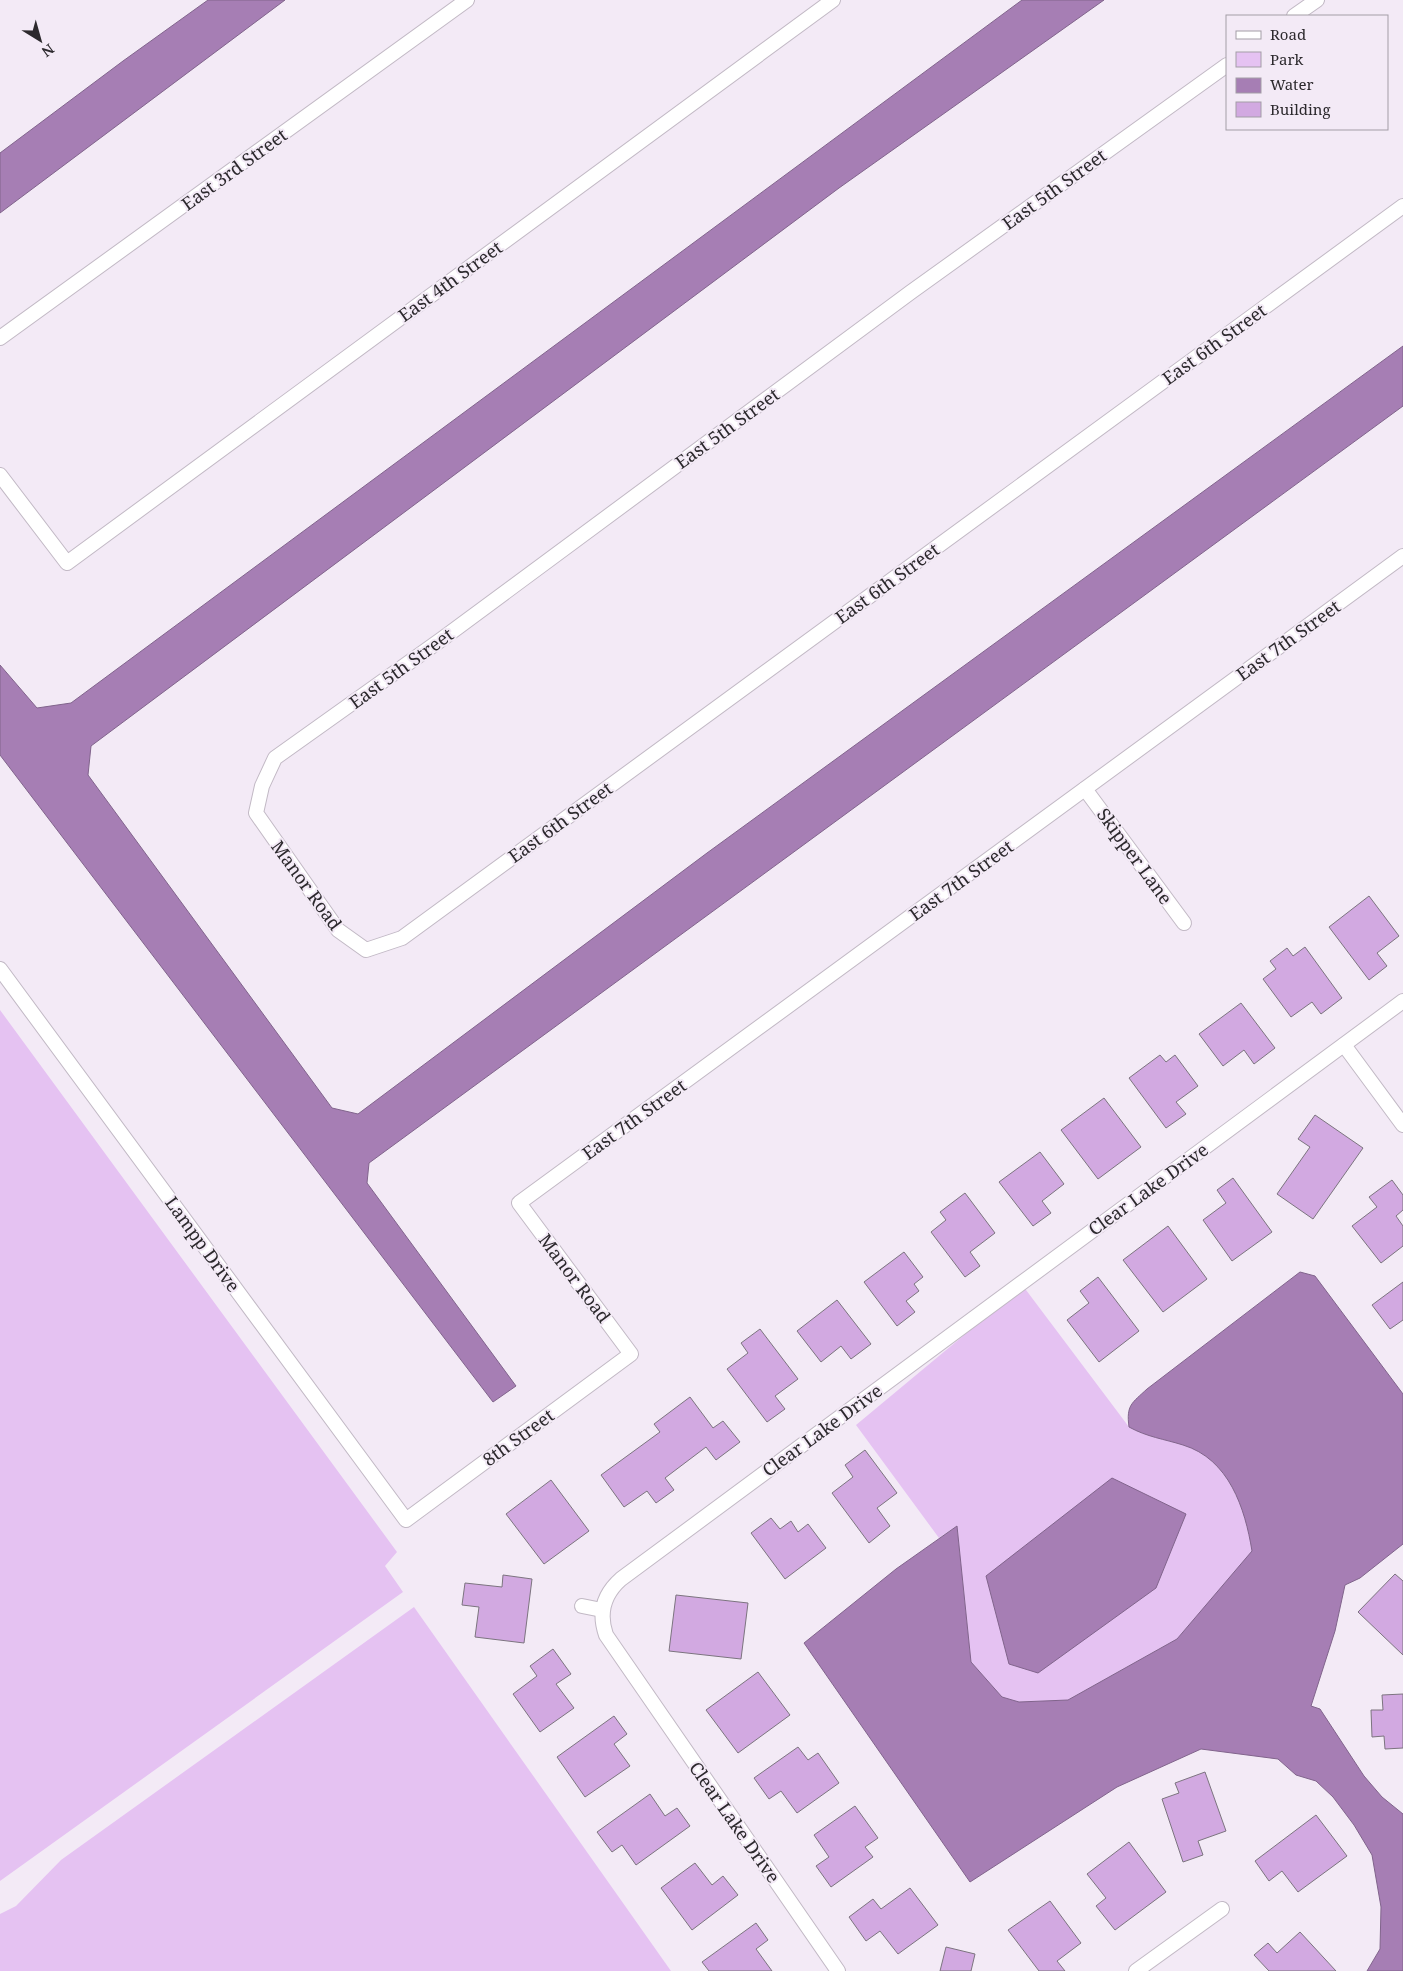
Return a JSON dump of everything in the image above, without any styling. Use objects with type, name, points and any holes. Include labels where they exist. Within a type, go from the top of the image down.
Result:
[{"type":"street","name":"East 3rd Street","points":[[0,338],[467,0]]},
{"type":"street","name":"East 4th Street","points":[[0,475],[67,563],[832,0]]},
{"type":"street","points":[[1295,15],[1317,0]]},
{"type":"street","name":"East 5th Street","points":[[256,813],[262,786],[276,758],[442,639],[911,292],[1226,66]]},
{"type":"street","name":"East 6th Street","points":[[366,950],[402,938],[1403,206]]},
{"type":"street","name":"East 7th Street","points":[[519,1203],[1403,556]]},
{"type":"street","name":"Skipper Lane","points":[[1086,789],[1184,923]]},
{"type":"street","name":"Manor Road","points":[[256,813],[338,930],[366,950]]},
{"type":"street","name":"Lampp Drive","points":[[0,969],[406,1520]]},
{"type":"street","name":"Clear Lake Drive","points":[[838,1971],[606,1635],[602,1610],[608,1594],[621,1579],[1403,1001]]},
{"type":"street","points":[[1344,1045],[1403,1125]]},
{"type":"street","name":"Manor Road","points":[[519,1203],[631,1354]]},
{"type":"street","name":"8th Street","points":[[406,1520],[631,1354]]},
{"type":"street","points":[[582,1606],[602,1610]]},
{"type":"street","points":[[1136,1971],[1222,1908]]},
{"type":"green space","points":[[0,1010],[397,1552],[385,1566],[403,1592],[0,1881]]},
{"type":"green space","points":[[1023,1286],[1129,1427],[1155,1438],[1183,1445],[1199,1452],[1212,1461],[1223,1473],[1239,1502],[1253,1551],[1177,1639],[1068,1700],[1019,1702],[1002,1697],[971,1662],[957,1526],[939,1538],[856,1425]]},
{"type":"green space","points":[[414,1607],[671,1971],[0,1971],[0,1914],[16,1906],[61,1860]]},
{"type":"water","points":[[208,0],[285,0],[0,213],[0,153]]},
{"type":"water","points":[[1022,0],[1104,0],[839,188],[91,746],[88,775],[332,1108],[358,1114],[707,853],[1403,346],[1403,406],[369,1163],[367,1183],[516,1386],[493,1402],[0,755],[0,665],[37,708],[71,703]]},
{"type":"water","points":[[1300,1272],[1315,1276],[1403,1394],[1403,1544],[1360,1578],[1345,1585],[1335,1631],[1311,1706],[1320,1709],[1364,1776],[1382,1797],[1403,1814],[1403,1971],[1367,1971],[1380,1949],[1381,1907],[1372,1855],[1354,1825],[1333,1797],[1316,1781],[1296,1775],[1278,1759],[1201,1749],[1117,1787],[970,1882],[804,1643],[896,1569],[957,1526],[971,1662],[1002,1697],[1019,1702],[1068,1700],[1177,1639],[1252,1551],[1249,1535],[1245,1518],[1232,1487],[1212,1461],[1199,1452],[1183,1445],[1149,1436],[1129,1427],[1129,1409],[1134,1401],[1147,1389]]},
{"type":"water","points":[[1112,1478],[1186,1514],[1156,1588],[1038,1673],[1009,1664],[986,1576]]},
{"type":"building","points":[[1369,896],[1399,936],[1377,953],[1387,966],[1369,980],[1329,927]]},
{"type":"building","points":[[1305,947],[1342,998],[1321,1014],[1312,1002],[1291,1017],[1263,979],[1276,969],[1270,961],[1287,948],[1293,956]]},
{"type":"building","points":[[1241,1003],[1275,1048],[1254,1064],[1244,1050],[1223,1066],[1199,1034]]},
{"type":"building","points":[[1160,1055],[1166,1062],[1175,1055],[1198,1086],[1176,1102],[1186,1114],[1166,1128],[1129,1078]]},
{"type":"building","points":[[1104,1098],[1141,1147],[1098,1179],[1061,1130]]},
{"type":"building","points":[[1315,1115],[1363,1148],[1313,1219],[1277,1194],[1310,1147],[1298,1139]]},
{"type":"building","points":[[1040,1152],[1064,1184],[1042,1201],[1051,1213],[1033,1226],[999,1182]]},
{"type":"building","points":[[1233,1178],[1272,1232],[1232,1261],[1203,1220],[1226,1203],[1217,1190]]},
{"type":"building","points":[[1392,1180],[1403,1195],[1403,1210],[1396,1216],[1403,1226],[1403,1246],[1381,1263],[1352,1226],[1377,1207],[1369,1197]]},
{"type":"building","points":[[965,1193],[995,1233],[970,1252],[980,1266],[965,1277],[931,1232],[946,1220],[940,1212]]},
{"type":"building","points":[[1168,1226],[1207,1279],[1163,1312],[1123,1260]]},
{"type":"building","points":[[904,1252],[923,1277],[914,1284],[919,1291],[906,1301],[915,1312],[897,1326],[864,1282]]},
{"type":"building","points":[[1098,1277],[1139,1331],[1099,1362],[1067,1320],[1089,1303],[1080,1291]]},
{"type":"building","points":[[1403,1282],[1403,1320],[1390,1329],[1372,1305]]},
{"type":"building","points":[[837,1300],[871,1344],[851,1359],[841,1346],[821,1362],[797,1331]]},
{"type":"building","points":[[760,1329],[798,1379],[775,1396],[785,1409],[767,1422],[727,1369],[748,1353],[741,1343]]},
{"type":"building","points":[[690,1397],[713,1428],[723,1421],[740,1442],[716,1460],[706,1447],[665,1478],[674,1490],[656,1503],[647,1491],[624,1507],[601,1475],[660,1432],[654,1424]]},
{"type":"building","points":[[865,1450],[897,1493],[877,1508],[890,1526],[869,1543],[832,1493],[853,1477],[845,1465]]},
{"type":"building","points":[[551,1480],[589,1531],[544,1564],[506,1514]]},
{"type":"building","points":[[771,1518],[780,1529],[791,1521],[798,1532],[808,1524],[826,1548],[785,1579],[751,1533]]},
{"type":"building","points":[[1395,1574],[1403,1581],[1403,1655],[1358,1612]]},
{"type":"building","points":[[503,1575],[532,1579],[524,1643],[475,1637],[479,1607],[462,1605],[465,1583],[502,1587]]},
{"type":"building","points":[[676,1595],[748,1603],[741,1659],[669,1651]]},
{"type":"building","points":[[553,1649],[571,1674],[556,1684],[574,1708],[540,1732],[513,1694],[537,1676],[530,1666]]},
{"type":"building","points":[[758,1672],[790,1715],[738,1753],[706,1710]]},
{"type":"building","points":[[1403,1694],[1403,1748],[1385,1749],[1384,1736],[1372,1737],[1371,1710],[1383,1710],[1382,1695]]},
{"type":"building","points":[[614,1716],[627,1734],[614,1744],[630,1766],[585,1797],[557,1757]]},
{"type":"building","points":[[798,1747],[808,1760],[818,1753],[839,1783],[797,1813],[781,1791],[769,1799],[754,1778]]},
{"type":"building","points":[[1205,1772],[1226,1831],[1198,1841],[1203,1855],[1183,1862],[1162,1799],[1179,1793],[1175,1783]]},
{"type":"building","points":[[650,1794],[665,1816],[677,1808],[690,1826],[636,1865],[622,1845],[612,1852],[597,1832]]},
{"type":"building","points":[[855,1806],[878,1838],[865,1847],[873,1857],[831,1887],[816,1866],[829,1857],[814,1835]]},
{"type":"building","points":[[1316,1815],[1347,1856],[1298,1892],[1282,1871],[1269,1881],[1255,1861]]},
{"type":"building","points":[[1129,1842],[1166,1892],[1115,1930],[1096,1906],[1106,1898],[1087,1874]]},
{"type":"building","points":[[695,1863],[712,1885],[723,1876],[738,1895],[692,1930],[661,1888]]},
{"type":"building","points":[[910,1888],[938,1925],[898,1954],[880,1931],[866,1941],[849,1917],[873,1899],[881,1909]]},
{"type":"building","points":[[1050,1901],[1081,1943],[1057,1961],[1065,1971],[1039,1971],[1008,1930]]},
{"type":"building","points":[[756,1923],[768,1940],[756,1949],[772,1971],[709,1971],[702,1962]]},
{"type":"building","points":[[1300,1932],[1336,1971],[1269,1971],[1254,1955],[1268,1943],[1277,1953]]},
{"type":"building","points":[[946,1947],[975,1954],[971,1971],[940,1971]]}]
